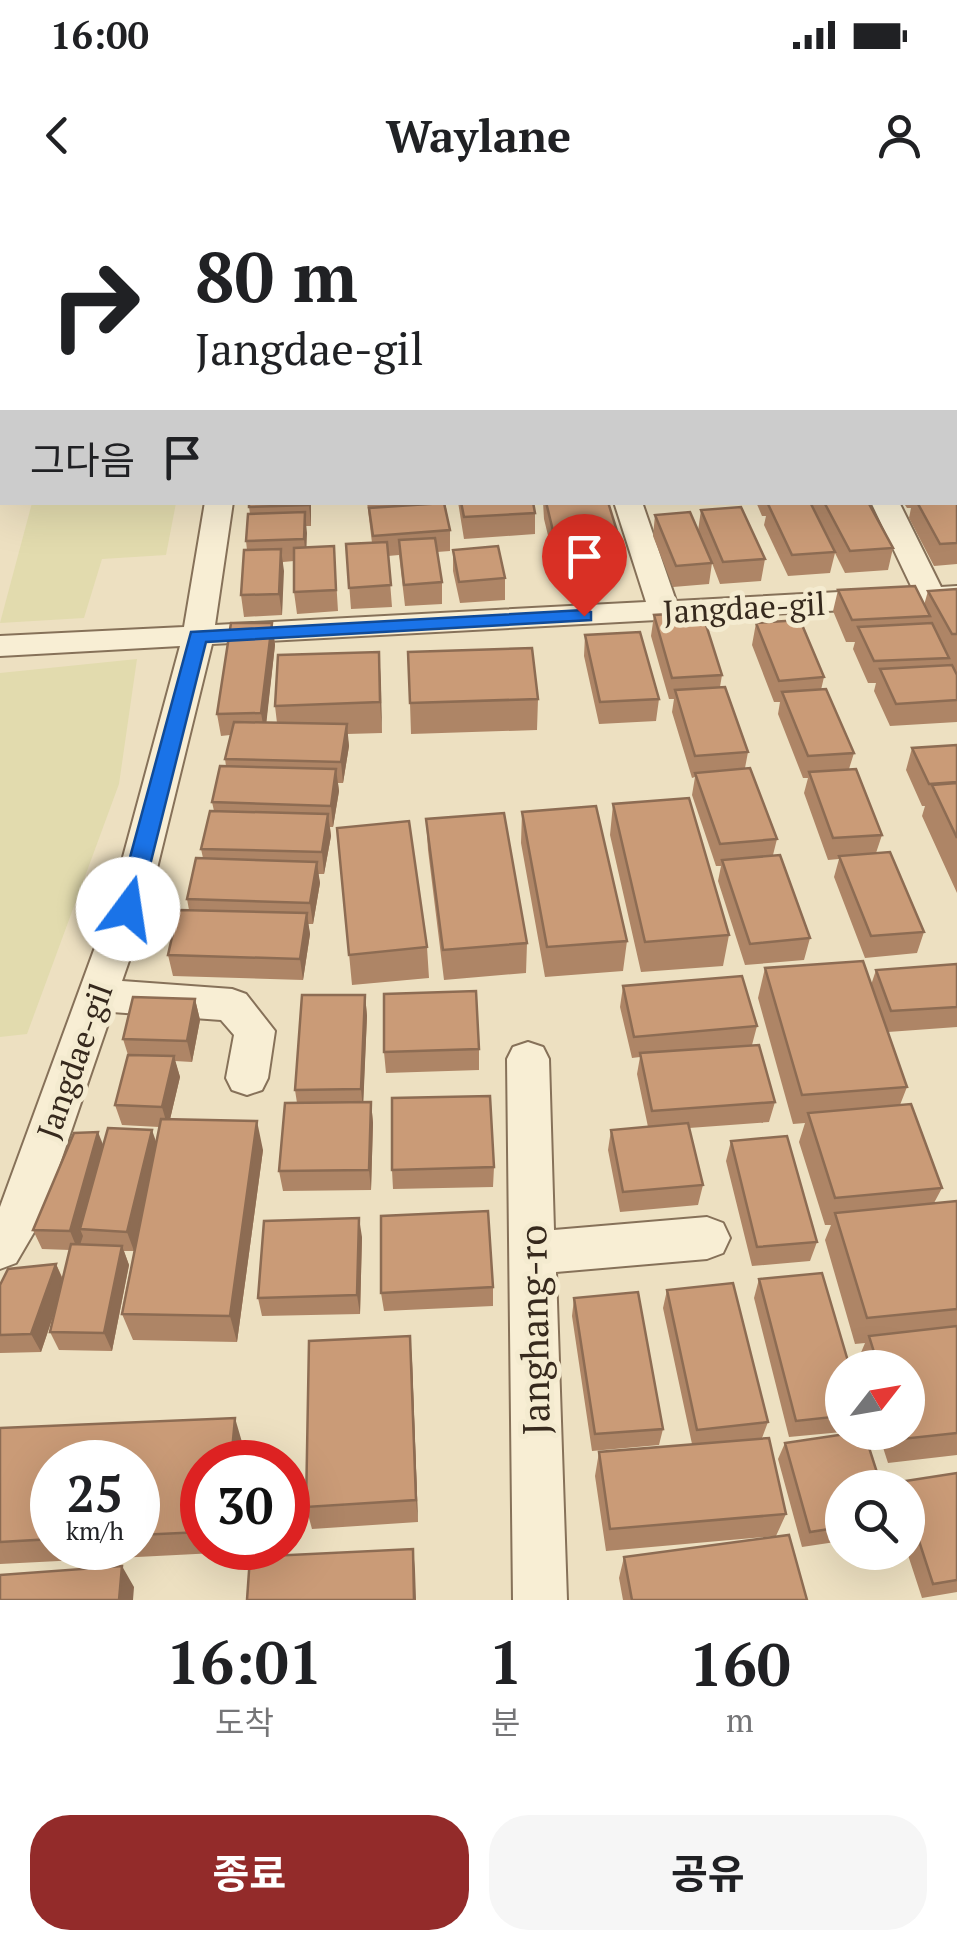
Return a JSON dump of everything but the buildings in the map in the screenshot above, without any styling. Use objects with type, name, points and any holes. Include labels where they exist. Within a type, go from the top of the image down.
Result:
[{"type":"street","name":"Jangdae-gil","points":[[0,1248],[17,1222],[128,909],[198,636],[219,505]]},
{"type":"street","points":[[629,505],[664,611]]},
{"type":"street","name":"Jangdae-gil","points":[[0,646],[944,596],[887,505]]},
{"type":"street","points":[[97,995],[232,1005],[255,1031],[247,1078]]},
{"type":"street","name":"Janghang-ro","points":[[528,1059],[540,1600]]},
{"type":"street","points":[[532,1254],[707,1238]]},
{"type":"shaded area","points":[[31,505],[176,505],[166,555],[102,559],[84,618],[0,623]]},
{"type":"shaded area","points":[[137,659],[119,784],[27,1034],[0,1037],[0,673]]},
{"type":"route","points":[[128,909],[198,636],[584,616]]}]
